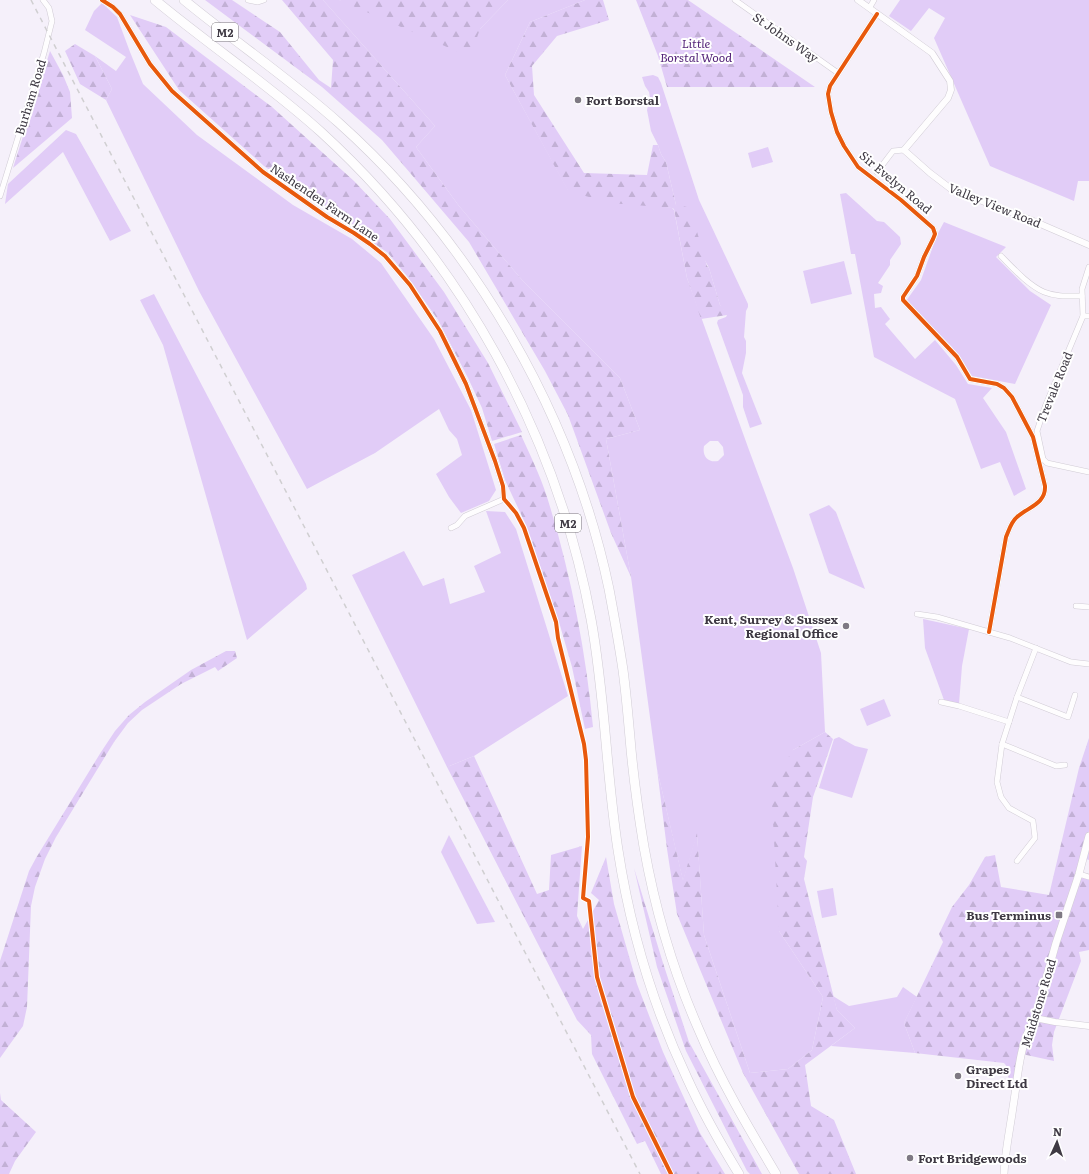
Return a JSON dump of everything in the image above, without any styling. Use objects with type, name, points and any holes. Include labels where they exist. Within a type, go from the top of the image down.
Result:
[{"type":"highway","name":"M2","points":[[155,0],[289,104],[364,174],[419,237],[454,285],[491,345],[514,387],[547,462],[560,498],[572,538],[585,591],[597,654],[618,848],[625,892],[639,949],[661,1015],[686,1075],[716,1135],[739,1174]]},
{"type":"highway","name":"M2","points":[[184,0],[303,93],[351,134],[400,184],[421,208],[473,277],[509,334],[535,381],[556,427],[576,477],[595,534],[607,583],[623,672],[641,830],[661,923],[685,996],[700,1032],[730,1094],[776,1174]]},
{"type":"main road","name":"Maidstone Road","points":[[1004,1174],[1024,1043],[1029,1028],[1035,1018],[1056,943],[1089,836]]},
{"type":"street","name":"Burham Road","points":[[0,196],[44,53],[52,22],[49,8],[43,0]]},
{"type":"street","name":"Nashenden Farm Lane","points":[[102,0],[113,7],[120,14],[150,64],[172,91],[264,172],[327,217],[354,232],[385,256],[410,285],[425,307],[440,331],[466,384],[503,486],[504,499],[465,516],[458,524],[451,528]]},
{"type":"street","points":[[248,0],[258,2],[264,0]]},
{"type":"street","name":"St Johns Way","points":[[735,0],[838,73]]},
{"type":"street","points":[[858,0],[870,7],[877,14],[932,53],[950,81],[951,90],[948,98],[904,150],[893,151],[877,172]]},
{"type":"street","points":[[870,7],[874,0]]},
{"type":"street","name":"Sir Evelyn Road","points":[[877,14],[830,86],[828,94],[834,122],[844,147],[859,167],[932,226],[935,235],[924,257],[917,276],[903,297],[903,302],[957,358],[970,379],[1001,387],[1013,398],[1033,437],[1045,485],[1045,491],[1039,502],[1015,519],[1006,537],[989,632]]},
{"type":"street","name":"Valley View Road","points":[[904,150],[950,189],[1031,220],[1089,245]]},
{"type":"street","points":[[1001,256],[1025,280],[1044,292],[1064,296],[1082,296]]},
{"type":"street","name":"Trevale Road","points":[[1089,267],[1082,289],[1083,316],[1045,407],[1037,431],[1043,459],[1047,463],[1089,472]]},
{"type":"street","points":[[1083,316],[1089,316]]},
{"type":"street","points":[[1076,606],[1089,607]]},
{"type":"street","points":[[917,614],[937,617],[1010,638],[1071,662],[1089,664]]},
{"type":"street","points":[[1017,861],[1035,838],[1033,821],[1009,808],[1001,797],[997,782],[1002,744],[1008,722],[1036,648]]},
{"type":"street","points":[[1017,697],[1068,717],[1075,695]]},
{"type":"street","points":[[941,702],[959,706],[1008,722]]},
{"type":"street","points":[[1002,744],[1056,766],[1065,765]]},
{"type":"street","points":[[1078,874],[1089,877]]},
{"type":"street","points":[[1035,1018],[1089,1026]]},
{"type":"green space","points":[[205,0],[232,0],[280,32],[319,80],[331,88],[333,60],[282,0],[323,0],[435,126],[416,147],[459,206],[523,281],[620,378],[640,430],[606,439],[631,577],[611,533],[568,415],[545,371],[469,242],[382,140],[322,87]]},
{"type":"green space","points":[[323,0],[339,0],[480,29],[508,0],[585,0],[530,22],[505,75],[568,190],[672,208],[674,210],[687,278],[793,568],[821,653],[825,732],[793,750],[779,931],[823,997],[812,1050],[788,1069],[750,1073],[704,935],[697,835],[683,881],[657,769],[631,577],[606,439],[640,430],[620,378],[523,281],[459,206],[416,147],[435,126]],"holes":[[[710,441],[718,441],[723,447],[724,455],[718,461],[711,461],[705,456],[704,446]]]},
{"type":"green space","points":[[339,0],[508,0],[480,29],[470,57]]},
{"type":"green space","points":[[585,0],[603,0],[609,20],[557,36],[532,66],[534,95],[584,173],[647,175],[653,145],[658,145],[666,162],[676,205],[687,207],[691,211],[720,305],[727,315],[701,319],[687,278],[674,209],[610,203],[568,191],[505,75],[530,22]]},
{"type":"green space","name":"Little Borstal Wood","points":[[636,0],[688,0],[815,87],[667,87],[658,56]]},
{"type":"green space","points":[[900,0],[1089,0],[1089,181],[1078,181],[1074,201],[990,166],[934,38],[945,18],[929,8],[911,31],[889,16]]},
{"type":"green space","points":[[102,3],[117,17],[143,84],[197,135],[293,205],[352,239],[381,263],[434,339],[471,410],[496,490],[489,501],[461,513],[449,497],[436,474],[462,455],[457,439],[449,430],[439,409],[375,453],[307,489],[199,291],[106,100],[112,89],[95,56],[116,71],[126,57],[85,30],[94,11]]},
{"type":"green space","points":[[130,15],[166,27],[272,107],[354,181],[390,219],[444,292],[488,363],[522,432],[492,441],[482,408],[438,320],[407,276],[388,253],[264,166],[179,90]]},
{"type":"green space","points":[[75,44],[95,56],[112,89],[106,100],[80,84],[65,51]]},
{"type":"green space","points":[[50,51],[70,92],[72,118],[13,168]]},
{"type":"green space","points":[[653,75],[658,77],[661,83],[699,200],[748,304],[744,337],[746,341],[746,353],[742,373],[762,424],[750,428],[743,407],[743,395],[717,323],[718,320],[726,317],[727,315],[720,305],[709,268],[676,205],[666,162],[651,131],[647,110],[650,98],[649,92],[642,77]]},
{"type":"green space","points":[[66,130],[76,134],[131,231],[110,241],[63,152],[5,204],[8,184]]},
{"type":"green space","points":[[768,147],[773,162],[752,168],[748,153]]},
{"type":"green space","points":[[846,193],[877,221],[884,222],[900,237],[901,244],[890,260],[890,265],[878,283],[883,286],[881,293],[874,294],[875,308],[881,307],[890,319],[885,324],[915,359],[935,340],[956,365],[968,384],[992,388],[983,398],[1006,432],[1026,489],[1014,496],[1000,462],[981,469],[955,399],[874,357],[855,254],[851,254],[840,194]]},
{"type":"green space","points":[[944,222],[1006,247],[996,257],[1030,291],[1051,305],[1015,384],[972,376],[952,347],[906,301],[921,280],[937,235]]},
{"type":"green space","points":[[844,261],[852,294],[811,304],[803,271]]},
{"type":"green space","points":[[154,294],[306,584],[307,589],[247,640],[163,345],[140,300]]},
{"type":"green space","points":[[521,435],[547,497],[570,582],[586,669],[593,727],[585,729],[572,667],[559,622],[527,527],[505,480],[494,444]]},
{"type":"green space","points":[[829,505],[836,512],[865,589],[829,573],[809,514]]},
{"type":"green space","points":[[486,511],[505,512],[516,529],[568,696],[474,756],[447,767],[352,575],[404,551],[423,586],[444,578],[450,604],[485,592],[474,566],[501,553]]},
{"type":"green space","points":[[923,619],[969,629],[962,666],[959,704],[944,700],[925,648]]},
{"type":"green space","points":[[226,651],[235,651],[237,658],[218,671],[215,667],[181,684],[142,710],[128,723],[114,742],[56,837],[45,859],[35,887],[31,906],[27,1007],[23,1026],[0,1058],[0,961],[29,871],[36,858],[101,752],[115,731],[129,715],[191,670]]},
{"type":"green space","points":[[884,699],[891,716],[867,726],[860,709]]},
{"type":"green space","points":[[825,732],[833,739],[813,797],[804,857],[807,861],[804,879],[837,1010],[855,1028],[805,1065],[811,1106],[834,1120],[856,1174],[799,1174],[743,1073],[677,914],[657,769],[683,880],[697,833],[704,935],[750,1073],[788,1069],[812,1050],[823,997],[779,931],[771,785],[793,750]]},
{"type":"green space","points":[[839,737],[855,746],[868,749],[852,798],[819,788],[834,739]]},
{"type":"green space","points":[[1089,738],[1089,860],[1083,858],[1079,874],[1089,877],[1089,950],[1079,952],[1081,961],[1054,1032],[1052,1045],[1054,1061],[1022,1054],[1017,1085],[1008,1084],[1009,1069],[1004,1063],[915,1053],[904,1023],[943,942],[939,934],[952,907],[969,885],[985,857],[995,855],[1001,887],[1049,895],[1079,768]]},
{"type":"green space","points":[[474,756],[537,894],[549,890],[551,855],[582,846],[577,916],[583,929],[599,900],[591,893],[606,857],[614,904],[637,984],[663,1052],[700,1133],[725,1174],[661,1174],[645,1141],[637,1144],[592,1054],[591,1035],[577,1020],[447,767]]},
{"type":"green space","points":[[449,835],[495,922],[477,924],[441,852]]},
{"type":"green space","points":[[634,868],[689,1042],[762,1174],[750,1174],[747,1171],[686,1051],[657,967]]},
{"type":"green space","points":[[833,888],[837,915],[822,918],[817,891]]},
{"type":"green space","points":[[903,987],[917,997],[904,1023],[915,1053],[831,1046],[855,1028],[837,1010],[833,996],[849,1006],[897,997]]},
{"type":"green space","points":[[0,1093],[1,1100],[36,1132],[15,1161],[9,1174],[0,1174]]},
{"type":"railway","points":[[31,0],[640,1174]]},
{"type":"cycle path","points":[[102,0],[113,7],[120,14],[150,64],[172,91],[263,172],[327,217],[370,244],[385,256],[410,285],[440,331],[466,384],[495,461],[503,486],[504,499],[516,513],[524,528],[556,622],[558,638],[584,744],[586,760],[588,837],[583,898],[589,901],[597,977],[633,1097],[671,1174]]},
{"type":"cycle path","points":[[877,14],[830,86],[828,94],[831,112],[837,132],[844,146],[858,167],[901,200],[933,228],[935,234],[933,239],[917,276],[903,297],[903,300],[957,357],[970,379],[997,384],[1004,388],[1012,397],[1033,437],[1045,486],[1043,497],[1015,519],[1010,526],[1006,537],[989,632]]},
{"type":"place","name":"Fort Borstal","points":[[578,100]]},
{"type":"place","name":"Kent, Surrey & Sussex Regional Office","points":[[846,626]]},
{"type":"place","name":"Bus Terminus","points":[[1059,915]]},
{"type":"place","name":"Grapes Direct Ltd","points":[[958,1076]]},
{"type":"place","name":"Fort Bridgewoods","points":[[910,1158]]}]
